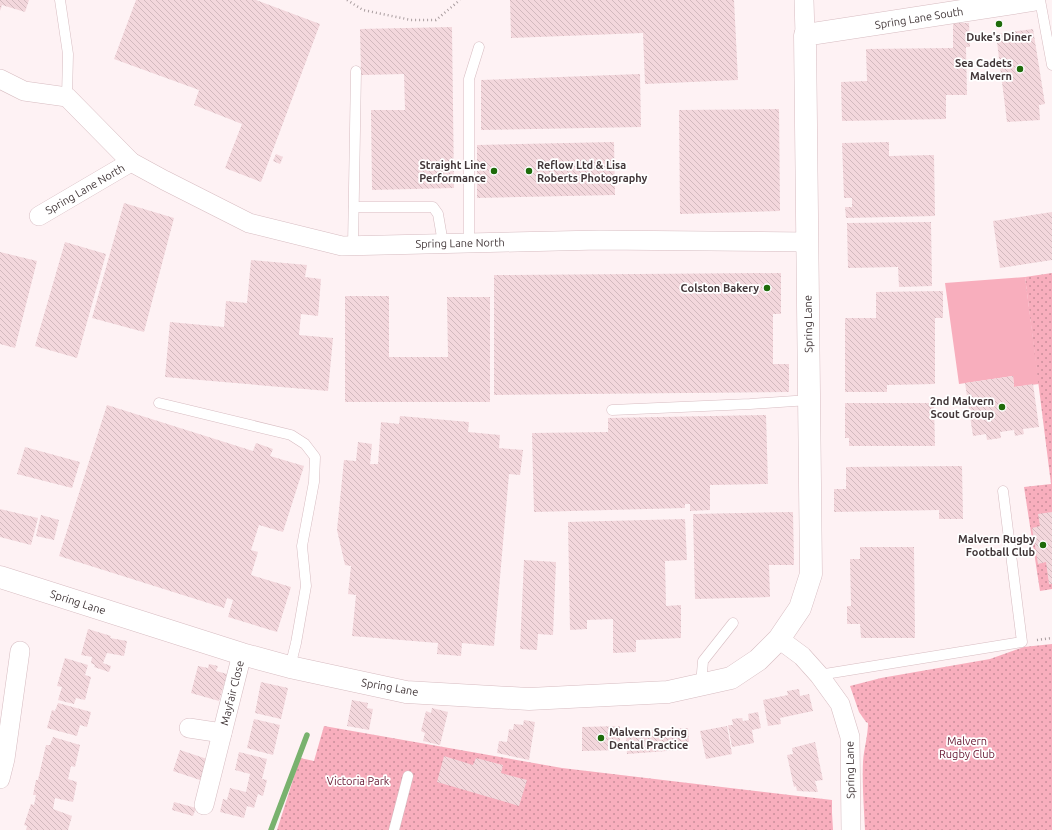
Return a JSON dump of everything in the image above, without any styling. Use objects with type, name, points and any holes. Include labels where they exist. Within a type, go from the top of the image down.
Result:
[{"type":"street","name":"Spring Lane","points":[[0,577],[242,654],[290,667],[406,692],[529,699],[668,692],[731,678],[758,660],[779,639],[800,608],[811,574],[804,0]]},
{"type":"street","name":"Spring Lane South","points":[[805,35],[1002,2],[1033,0]]},
{"type":"street","points":[[0,79],[24,91],[66,97]]},
{"type":"street","name":"Spring Lane North","points":[[66,97],[131,162],[164,180],[250,223],[342,246],[599,240],[807,242]]},
{"type":"street","name":"Spring Lane North","points":[[39,216],[131,162]]},
{"type":"street","name":"Spring Lane","points":[[779,639],[802,656],[819,675],[840,704],[850,737],[851,830]]},
{"type":"street","points":[[0,779],[5,759],[20,651]]},
{"type":"street","name":"Mayfair Close","points":[[204,805],[242,654]]},
{"type":"street","name":"Mayfair Close","points":[[190,728],[222,733]]},
{"type":"lane","points":[[60,0],[68,54],[66,97]]},
{"type":"lane","points":[[1040,0],[1052,65]]},
{"type":"lane","points":[[469,243],[469,79],[479,47]]},
{"type":"lane","points":[[353,246],[356,70]]},
{"type":"lane","points":[[354,207],[433,207],[438,214],[443,244]]},
{"type":"lane","points":[[612,410],[809,400]]},
{"type":"lane","points":[[159,403],[291,435],[305,444],[315,457],[314,482],[302,546],[306,586],[296,643],[290,667]]},
{"type":"lane","points":[[819,675],[1022,642],[1003,491]]},
{"type":"lane","points":[[701,685],[703,661],[732,623]]},
{"type":"lane","points":[[394,830],[408,776]]},
{"type":"path","points":[[347,0],[363,10],[411,20],[436,20],[460,0]]},
{"type":"green space","points":[[1052,273],[1052,589],[1040,591],[1024,487],[1051,484],[1025,277]]},
{"type":"green space","points":[[1025,277],[1039,384],[1014,387],[1013,376],[959,384],[945,283]]},
{"type":"green space","name":"Malvern Rugby Club","points":[[1052,644],[1052,830],[865,830],[863,771],[868,723],[859,712],[850,686],[881,678],[990,659],[1024,647]]},
{"type":"green space","name":"Victoria Park","points":[[324,726],[562,768],[832,800],[833,830],[277,830],[300,758],[314,761]]},
{"type":"building","points":[[0,0],[29,0],[25,12],[2,5],[0,11]]},
{"type":"building","points":[[136,0],[256,0],[320,24],[261,182],[225,168],[242,124],[194,105],[199,90],[114,59]]},
{"type":"building","points":[[510,0],[734,0],[738,80],[645,84],[643,33],[511,38]]},
{"type":"building","points":[[953,23],[969,23],[970,47],[966,47],[967,95],[946,95],[946,119],[842,121],[841,82],[867,81],[866,49],[953,48]]},
{"type":"building","points":[[452,27],[454,188],[372,190],[371,110],[405,110],[404,74],[361,75],[360,29]]},
{"type":"building","name":"Sea Cadets Malvern","points":[[1033,29],[1045,104],[1039,105],[1040,120],[1007,122],[996,34]]},
{"type":"building","points":[[640,74],[641,127],[481,130],[481,80]]},
{"type":"building","points":[[779,109],[780,211],[680,214],[679,110]]},
{"type":"building","points":[[614,142],[615,195],[477,198],[477,145]]},
{"type":"building","points":[[889,142],[889,156],[934,155],[935,216],[846,218],[845,207],[852,207],[852,198],[844,198],[842,143]]},
{"type":"building","points":[[276,154],[283,157],[280,164],[273,161]]},
{"type":"building","points":[[124,203],[174,218],[144,332],[92,318]]},
{"type":"building","points":[[1052,212],[1052,260],[1000,268],[993,221]]},
{"type":"building","points":[[931,222],[932,286],[899,287],[898,267],[848,268],[847,223]]},
{"type":"building","points":[[65,242],[106,254],[77,358],[35,346]]},
{"type":"building","points":[[0,252],[37,261],[15,348],[0,344]]},
{"type":"building","points":[[251,260],[307,265],[305,277],[321,279],[318,316],[301,314],[299,335],[333,338],[328,391],[165,377],[170,322],[224,327],[226,301],[247,303]]},
{"type":"building","points":[[781,273],[781,314],[773,314],[773,364],[789,364],[789,392],[494,395],[494,275]]},
{"type":"building","points":[[943,291],[943,318],[935,318],[935,384],[887,385],[887,392],[845,392],[845,318],[876,318],[876,292]]},
{"type":"building","points":[[345,296],[389,296],[389,357],[448,357],[447,297],[490,297],[490,402],[345,402]]},
{"type":"building","name":"2nd Malvern Scout Group","points":[[1013,376],[1014,387],[1033,384],[1039,427],[1023,429],[1024,434],[1015,436],[1014,430],[1000,432],[1001,438],[987,440],[986,434],[973,436],[965,383]]},
{"type":"building","points":[[845,403],[934,403],[935,446],[849,446],[849,438],[845,438]]},
{"type":"building","points":[[107,405],[253,451],[256,443],[273,449],[270,456],[304,466],[283,532],[259,525],[251,550],[258,552],[251,575],[291,587],[277,632],[228,617],[233,600],[227,598],[224,608],[59,556]]},
{"type":"building","points":[[766,415],[768,484],[710,485],[710,510],[690,511],[690,504],[685,504],[685,508],[534,512],[532,433],[608,432],[608,418]]},
{"type":"building","points":[[400,416],[469,422],[468,432],[500,435],[499,448],[523,450],[520,475],[509,474],[494,646],[462,643],[461,656],[437,654],[438,643],[352,636],[356,595],[348,594],[351,566],[345,565],[337,530],[344,460],[356,461],[358,442],[372,444],[370,464],[378,464],[381,422],[399,424]]},
{"type":"building","points":[[25,447],[80,462],[72,488],[17,474]]},
{"type":"building","points":[[962,466],[963,519],[939,519],[939,510],[834,512],[834,489],[846,489],[846,467]]},
{"type":"building","points":[[0,509],[38,518],[31,545],[0,537]]},
{"type":"building","points":[[793,512],[794,565],[769,565],[770,597],[695,599],[693,514]]},
{"type":"building","name":"Malvern Rugby Football Club","points":[[1052,512],[1052,584],[1049,584],[1046,562],[1038,564],[1032,528],[1040,526],[1038,514]]},
{"type":"building","points":[[41,515],[59,520],[54,540],[36,536]]},
{"type":"building","points":[[685,519],[687,560],[665,561],[666,606],[681,605],[681,638],[636,640],[636,652],[613,653],[613,619],[587,620],[587,629],[570,630],[568,522]]},
{"type":"building","points":[[860,547],[914,547],[915,638],[861,638],[860,624],[847,624],[847,606],[851,606],[850,559],[860,559]]},
{"type":"building","points":[[524,560],[556,562],[553,635],[538,634],[537,650],[520,649]]},
{"type":"building","points":[[88,629],[111,636],[110,638],[127,641],[124,656],[107,653],[103,663],[111,666],[109,672],[94,667],[95,665],[91,663],[92,657],[81,655]]},
{"type":"building","points":[[65,658],[88,665],[85,675],[91,677],[85,700],[76,698],[74,704],[58,700],[62,687],[57,686]]},
{"type":"building","points":[[209,664],[218,666],[216,671],[227,674],[219,701],[191,693],[198,666],[208,668]]},
{"type":"building","points":[[261,682],[288,688],[281,719],[255,713]]},
{"type":"building","points":[[799,689],[800,696],[809,694],[813,711],[780,718],[781,724],[768,726],[763,700],[788,695],[787,691]]},
{"type":"building","points":[[352,700],[368,703],[367,708],[373,709],[369,730],[347,726]]},
{"type":"building","points":[[58,703],[91,712],[87,727],[80,725],[77,736],[47,728],[52,710],[55,711]]},
{"type":"building","points":[[432,708],[448,712],[440,745],[423,741],[425,733],[421,731],[426,711],[431,713]]},
{"type":"building","points":[[758,712],[761,728],[752,730],[754,743],[732,747],[728,725],[733,725],[732,719],[742,718],[743,721],[749,720],[748,714]]},
{"type":"building","points":[[254,719],[280,725],[273,755],[247,748]]},
{"type":"building","points":[[524,720],[535,722],[529,760],[497,753],[499,741],[507,742],[509,729],[513,730],[514,724],[523,725]]},
{"type":"building","name":"Malvern Spring Dental Practice","points":[[620,726],[620,750],[582,751],[582,727]]},
{"type":"building","points":[[727,726],[732,754],[706,759],[700,731]]},
{"type":"building","points":[[688,728],[689,742],[679,743],[680,750],[627,754],[626,732]]},
{"type":"building","points":[[53,737],[80,745],[75,767],[71,766],[68,779],[77,782],[73,802],[55,798],[53,809],[72,816],[68,830],[26,830],[27,826],[24,825],[31,804],[34,805],[36,795],[33,795],[36,780],[38,780],[46,745],[50,745]]},
{"type":"building","points":[[815,742],[823,780],[815,781],[818,792],[797,791],[796,786],[794,787],[787,755],[793,754],[792,748]]},
{"type":"building","points":[[180,750],[207,759],[200,780],[173,771]]},
{"type":"building","points":[[239,752],[267,759],[262,779],[267,780],[263,796],[258,794],[254,808],[247,806],[244,818],[220,812],[223,799],[227,800],[230,788],[246,792],[250,774],[235,770]]},
{"type":"building","points":[[444,756],[473,765],[476,758],[503,765],[501,773],[527,780],[519,806],[437,782]]},
{"type":"building","points":[[174,802],[196,808],[193,816],[172,810]]},
{"type":"waterway","points":[[271,830],[307,735]]},
{"type":"place","name":"Duke's Diner","points":[[999,24]]},
{"type":"place","name":"Sea Cadets Malvern","points":[[1020,69]]},
{"type":"place","name":"Straight Line Performance","points":[[494,171]]},
{"type":"place","name":"Reflow Ltd & Lisa Roberts Photography","points":[[529,171]]},
{"type":"place","name":"Colston Bakery","points":[[767,288]]},
{"type":"place","name":"2nd Malvern Scout Group","points":[[1002,407]]},
{"type":"place","name":"Malvern Rugby Football Club","points":[[1043,545]]},
{"type":"place","name":"Malvern Spring Dental Practice","points":[[601,738]]}]
